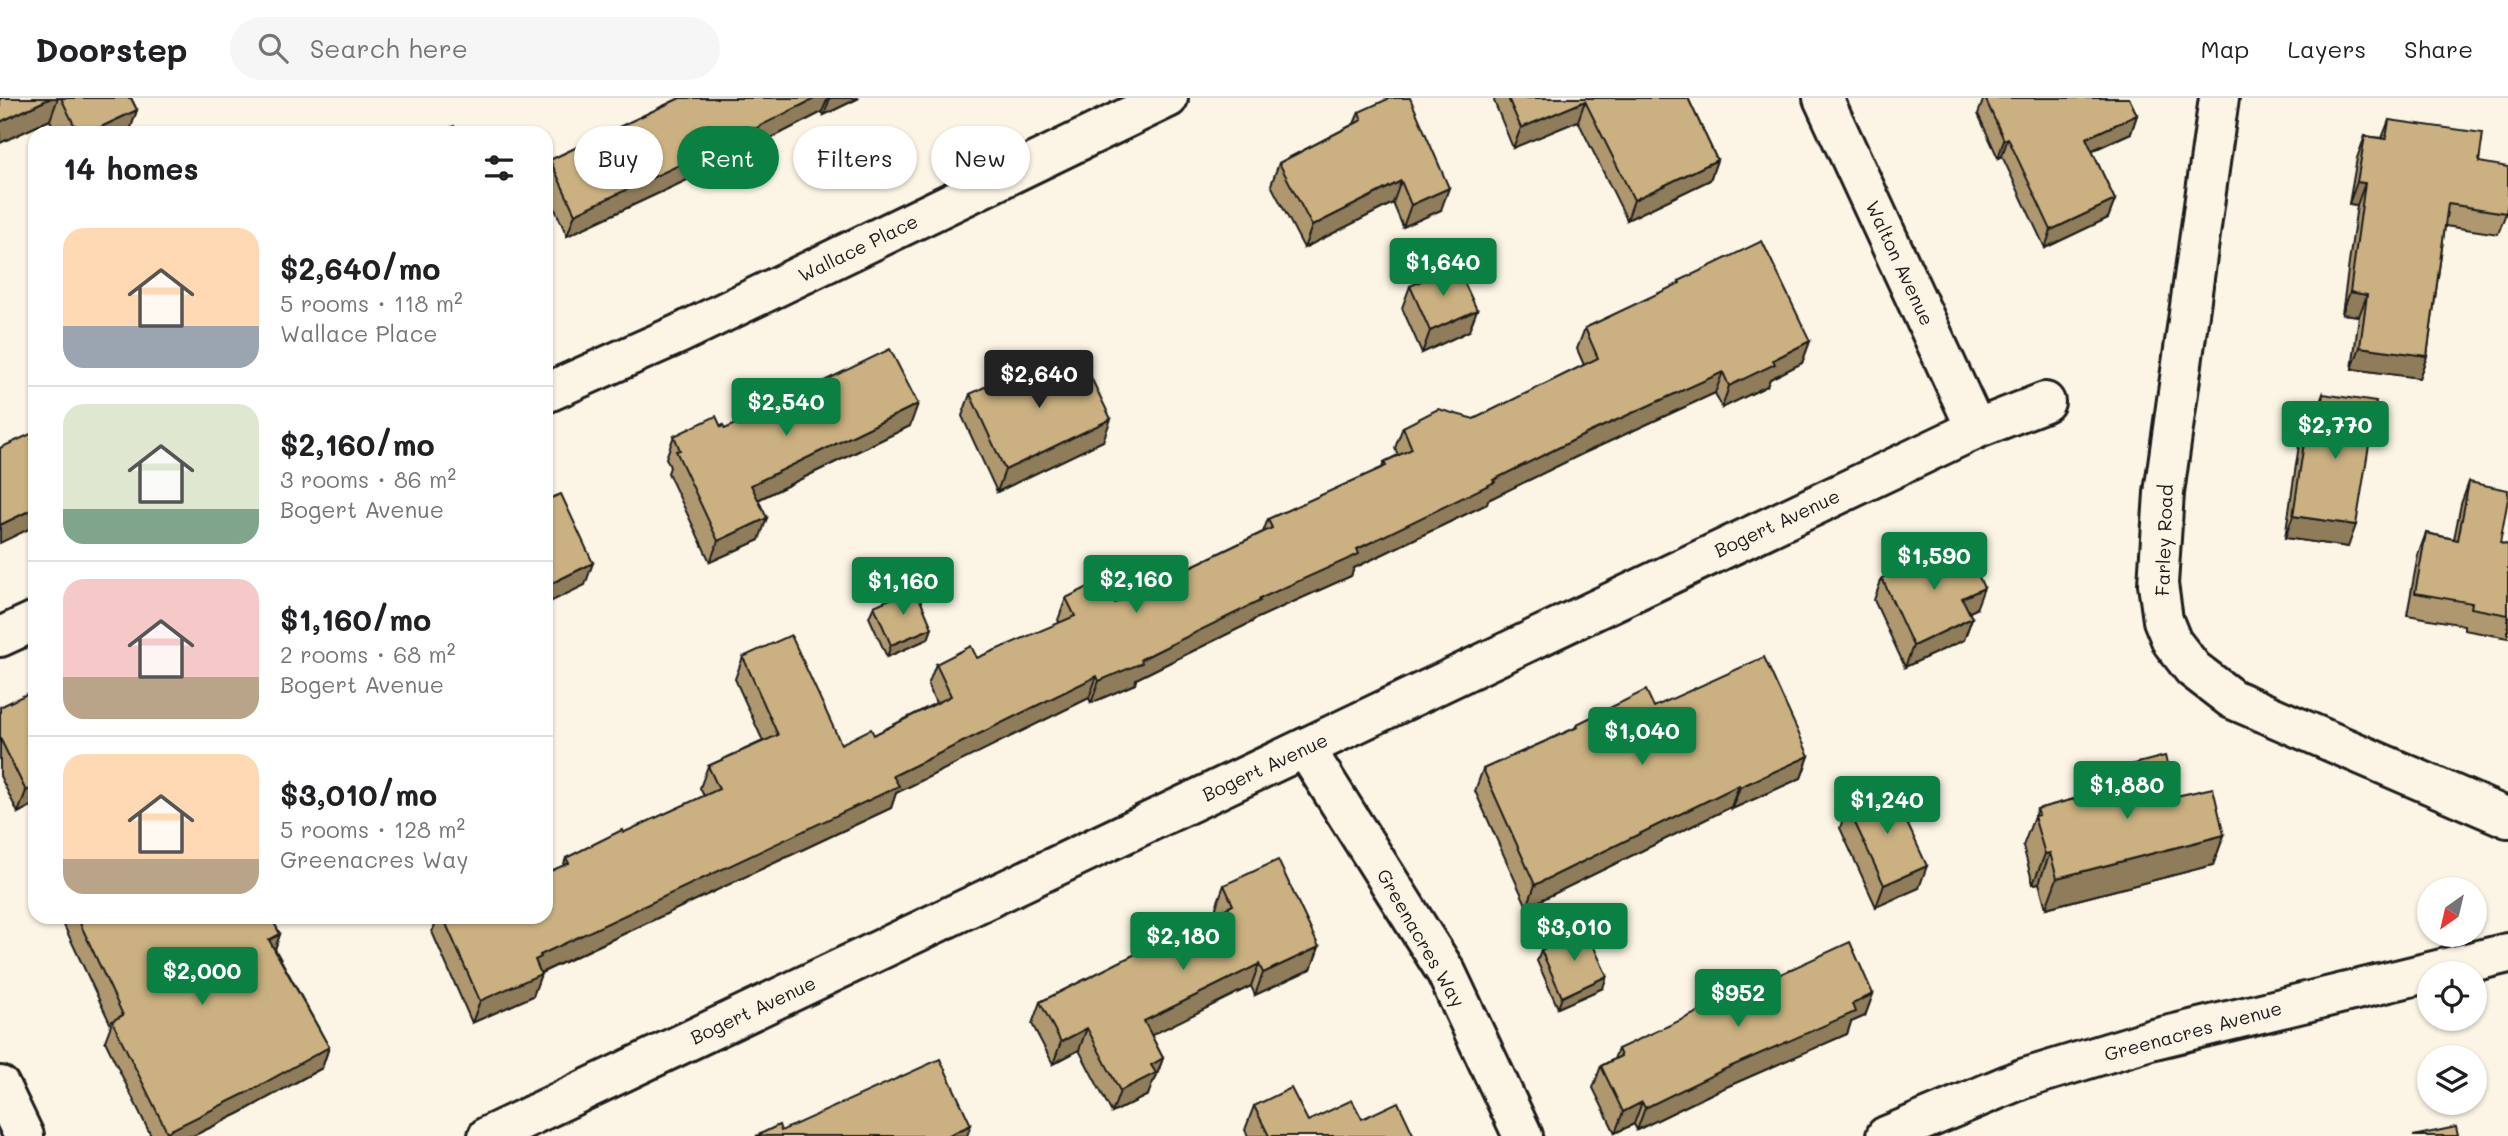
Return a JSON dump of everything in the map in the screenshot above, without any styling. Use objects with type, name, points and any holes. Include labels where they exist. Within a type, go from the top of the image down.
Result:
[{"type":"street","name":"Wallace Place","points":[[553,390],[692,328],[1168,98]]},
{"type":"street","name":"Walton Avenue","points":[[1823,98],[1976,429]]},
{"type":"street","name":"Farley Road","points":[[2219,98],[2164,493],[2158,584],[2163,620],[2172,642],[2193,669],[2232,699],[2508,818]]},
{"type":"street","name":"Bogert Avenue","points":[[488,1136],[1976,429],[2045,402]]},
{"type":"street","points":[[0,637],[28,624]]},
{"type":"street","name":"Greenacres Way","points":[[1305,748],[1446,972],[1523,1136]]},
{"type":"street","name":"Greenacres Avenue","points":[[1886,1136],[2022,1080],[2150,1040],[2508,953]]},
{"type":"street","points":[[0,1086],[24,1136]]},
{"type":"building","points":[[0,98],[51,98],[0,122]]},
{"type":"building","points":[[61,98],[131,98],[137,110],[103,126],[75,126]]},
{"type":"building","points":[[680,98],[816,98],[760,126],[677,126],[677,166],[663,173],[663,126],[621,126]]},
{"type":"building","points":[[1390,98],[1410,98],[1449,188],[1411,205],[1401,181],[1312,226],[1279,163],[1362,120],[1359,112]]},
{"type":"building","points":[[1508,98],[1688,98],[1717,160],[1634,200],[1585,101],[1521,128]]},
{"type":"building","points":[[1985,98],[2129,98],[2137,115],[2086,138],[2115,200],[2051,230],[2008,138],[2004,140]]},
{"type":"building","points":[[2389,120],[2483,133],[2479,162],[2508,167],[2506,213],[2448,204],[2427,356],[2360,347],[2367,295],[2350,292],[2365,183],[2357,182],[2365,136],[2386,139]]},
{"type":"building","points":[[574,149],[574,189],[628,189],[575,214],[553,166],[553,159]]},
{"type":"building","points":[[1762,241],[1810,341],[1773,360],[1775,364],[1729,386],[1723,372],[1590,432],[1357,549],[1359,554],[1259,599],[1260,601],[1141,659],[1142,663],[1099,681],[1097,676],[893,776],[899,786],[540,955],[541,957],[535,960],[541,974],[480,1001],[446,924],[553,924],[553,870],[569,863],[566,858],[622,830],[623,833],[719,789],[708,766],[778,735],[743,657],[791,635],[841,744],[871,729],[874,735],[951,696],[936,664],[971,646],[977,658],[1075,616],[1066,598],[1104,579],[1115,603],[1272,528],[1268,519],[1386,466],[1384,462],[1412,449],[1403,427],[1438,409],[1474,419],[1598,358],[1585,328],[1680,283],[1679,281]]},
{"type":"building","points":[[1456,265],[1477,310],[1430,331],[1410,286]]},
{"type":"building","points":[[890,349],[918,404],[751,485],[767,518],[718,541],[676,451],[680,450],[674,436],[716,416],[721,427],[723,425],[725,429]]},
{"type":"building","points":[[1082,359],[1111,419],[1005,470],[970,394],[1039,361],[1046,375]]},
{"type":"building","points":[[2323,394],[2376,402],[2356,525],[2293,516],[2307,423],[2318,425]]},
{"type":"building","points":[[28,435],[28,511],[0,525],[0,448]]},
{"type":"building","points":[[2469,482],[2508,490],[2500,543],[2508,545],[2508,615],[2471,608],[2472,603],[2415,593],[2426,533],[2458,540]]},
{"type":"building","points":[[561,494],[593,563],[553,583],[553,497]]},
{"type":"building","points":[[1962,540],[1984,588],[1962,598],[1972,618],[1913,646],[1882,578]]},
{"type":"building","points":[[915,588],[932,628],[891,645],[874,606]]},
{"type":"building","points":[[1764,657],[1809,756],[1740,787],[1739,785],[1535,885],[1483,769],[1578,727],[1577,724],[1646,690],[1654,707]]},
{"type":"building","points":[[28,693],[26,791],[0,738],[0,707]]},
{"type":"building","points":[[2165,756],[2176,796],[2213,788],[2224,835],[2057,878],[2050,853],[2045,854],[2034,816],[2039,815],[2037,809],[2120,787],[2115,769]]},
{"type":"building","points":[[1890,786],[1927,866],[1884,885],[1847,806]]},
{"type":"building","points":[[1278,860],[1319,947],[1263,973],[1259,964],[1144,1021],[1163,1058],[1151,1065],[1156,1073],[1120,1091],[1087,1028],[1061,1042],[1040,1002],[1233,905],[1224,885]]},
{"type":"building","points":[[80,924],[275,924],[280,934],[269,940],[329,1047],[248,1092],[167,1132],[112,1021],[123,1015]]},
{"type":"building","points":[[1586,930],[1607,976],[1562,997],[1541,950]]},
{"type":"building","points":[[1850,942],[1873,994],[1852,1004],[1855,1012],[1725,1069],[1645,1108],[1642,1102],[1623,1112],[1601,1066],[1621,1056],[1618,1049]]},
{"type":"building","points":[[940,1059],[971,1125],[947,1136],[756,1136],[779,1125],[781,1131]]},
{"type":"building","points":[[1291,1088],[1308,1121],[1352,1100],[1362,1119],[1398,1102],[1414,1136],[1269,1136],[1254,1106]]},
{"type":"building","points":[[2456,1127],[2458,1136],[2413,1136]]}]
